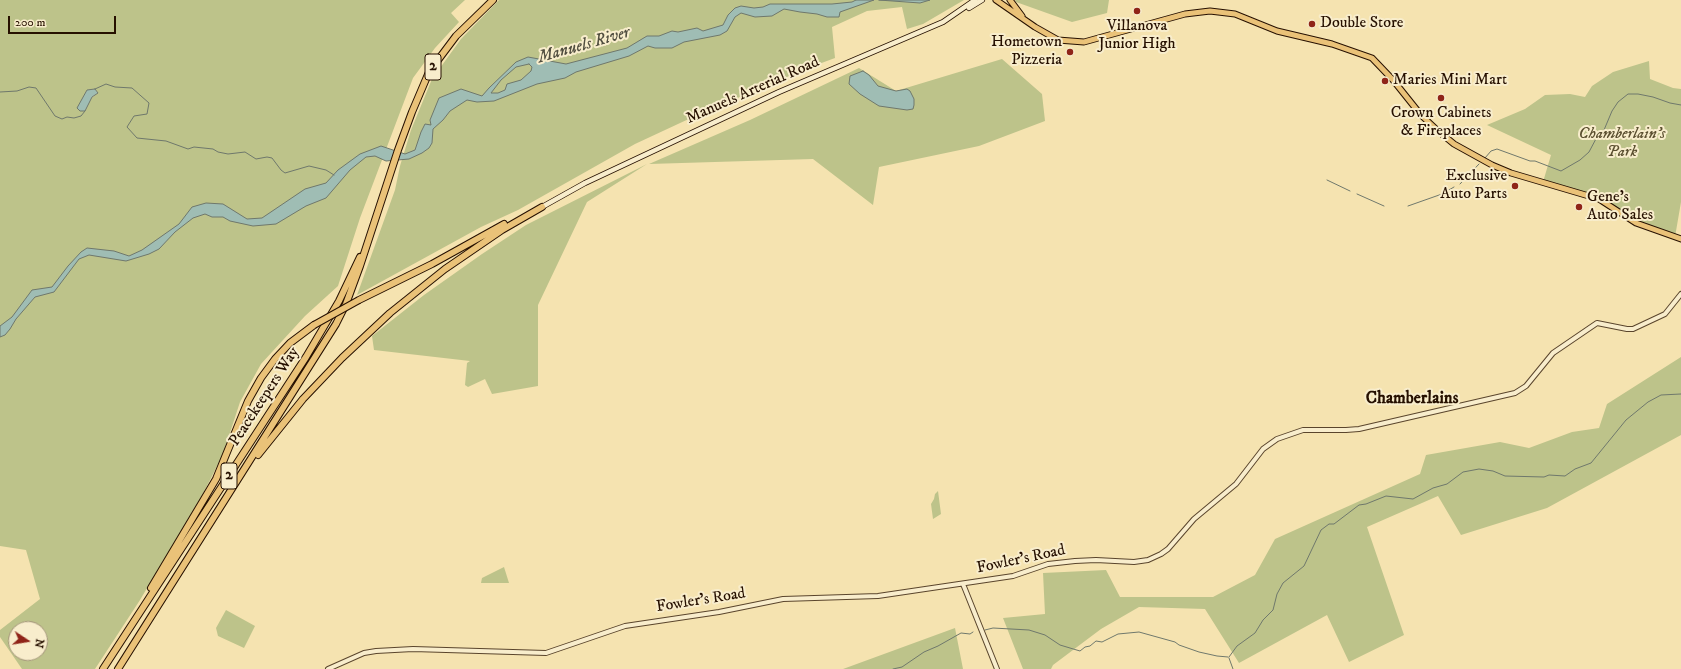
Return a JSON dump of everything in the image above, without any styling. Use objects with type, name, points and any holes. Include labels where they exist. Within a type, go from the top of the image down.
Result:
[{"type":"highway","name":"Peacekeepers Way","points":[[119,669],[336,324],[354,285],[398,150],[412,112],[430,72],[456,36],[493,0]]},
{"type":"highway","points":[[128,630],[216,479],[243,412],[255,388],[282,351],[299,335],[314,324],[432,264],[509,222],[542,207]]},
{"type":"highway","points":[[235,484],[303,399],[342,358],[390,313],[445,269],[502,230],[542,207]]},
{"type":"highway","name":"Peacekeepers Way","points":[[104,669],[310,351],[339,301],[370,234]]},
{"type":"main road","name":"Manuels Arterial Road","points":[[542,207],[585,183],[750,106],[907,39],[943,22],[960,12],[975,0]]},
{"type":"main road","points":[[960,12],[982,0]]},
{"type":"main road","points":[[996,0],[1058,40],[1084,42],[1185,14],[1210,11],[1235,14],[1277,31],[1332,44],[1372,58],[1393,80],[1421,115],[1436,130],[1454,144],[1492,166],[1599,199],[1636,223],[1681,238]]},
{"type":"main road","points":[[1010,0],[1025,20]]},
{"type":"street","name":"Fowler's Road","points":[[328,669],[364,654],[382,650],[466,650],[546,653],[625,626],[720,612],[783,600],[878,596],[1013,576],[1048,564],[1091,560],[1137,562],[1151,559],[1168,549],[1194,519],[1234,486],[1261,451],[1277,438],[1303,430],[1359,429],[1515,393],[1526,386],[1553,353],[1596,323],[1632,329],[1665,314],[1681,294]]},
{"type":"street","points":[[962,584],[997,669]]},
{"type":"green space","points":[[0,0],[465,0],[451,13],[459,22],[435,48],[413,78],[360,218],[338,286],[305,316],[261,364],[240,402],[223,454],[204,492],[140,600],[95,669],[22,669],[16,661],[48,661],[48,621],[12,621],[40,599],[26,550],[0,546]],"holes":[[[95,89],[98,93],[78,108],[87,90]]]},
{"type":"green space","points":[[499,0],[964,0],[923,24],[907,29],[902,7],[867,11],[832,27],[835,58],[693,117],[635,144],[518,210],[481,227],[357,295],[395,190],[400,166],[411,130],[432,79],[461,39]]},
{"type":"green space","points":[[1015,0],[1109,0],[1107,13],[1072,22],[1016,2]]},
{"type":"green space","points":[[1002,59],[1042,94],[1045,121],[979,146],[879,167],[873,205],[813,159],[649,164],[750,120],[859,68],[896,91]]},
{"type":"green space","name":"Chamberlain's Park","points":[[1649,61],[1650,79],[1673,88],[1681,89],[1681,202],[1675,237],[1636,223],[1599,199],[1543,182],[1551,155],[1487,125],[1525,109],[1545,95],[1570,94],[1585,97],[1592,86],[1613,72]]},
{"type":"green space","points":[[647,164],[587,202],[538,305],[538,386],[492,394],[485,379],[468,387],[465,385],[467,363],[470,361],[374,350],[372,336],[424,295],[482,254],[526,225]]},
{"type":"green space","points":[[1681,357],[1681,435],[1547,508],[1461,535],[1438,496],[1367,527],[1404,635],[1349,662],[1327,615],[1239,663],[1205,609],[1139,607],[1101,629],[1053,665],[1051,669],[1023,669],[1003,618],[1045,614],[1043,573],[1106,570],[1120,597],[1213,597],[1255,575],[1275,539],[1420,474],[1426,455],[1500,442],[1529,448],[1572,432],[1599,428],[1607,404]]},
{"type":"green space","points":[[938,491],[941,514],[933,519],[931,504],[935,494]]},
{"type":"green space","points":[[504,567],[509,583],[481,583],[482,578]]},
{"type":"green space","points":[[226,610],[255,626],[244,648],[218,636],[216,628]]},
{"type":"green space","points":[[8,624],[8,649],[0,637],[0,630]]},
{"type":"green space","points":[[955,628],[963,669],[843,669]]},
{"type":"water","points":[[856,0],[874,0],[840,12],[839,17],[827,17],[784,9],[772,16],[755,17],[741,13],[735,17],[727,31],[720,35],[684,42],[672,48],[655,48],[648,46],[629,56],[576,72],[565,78],[537,84],[494,101],[477,102],[467,100],[450,111],[433,129],[432,143],[429,148],[422,153],[409,159],[386,161],[375,156],[366,157],[350,170],[326,198],[306,206],[276,224],[253,226],[230,221],[223,217],[212,217],[205,214],[193,218],[175,232],[159,249],[149,254],[126,261],[89,255],[79,259],[54,292],[35,297],[16,319],[5,335],[0,337],[0,326],[12,317],[32,290],[52,287],[68,266],[81,252],[87,248],[114,251],[129,256],[142,250],[179,224],[192,207],[206,203],[223,204],[247,219],[262,218],[305,189],[326,183],[338,170],[360,154],[381,146],[405,154],[415,150],[425,124],[431,125],[430,120],[439,98],[461,89],[482,96],[516,62],[528,57],[566,64],[627,48],[647,36],[659,36],[672,31],[678,32],[697,28],[703,31],[723,25],[728,15],[735,8],[741,6],[754,8],[763,7],[770,4],[832,4],[852,2]],"holes":[[[529,64],[532,67],[531,71],[521,80],[507,84],[505,90],[498,93],[491,93],[501,80],[516,67]]]},
{"type":"water","points":[[879,0],[930,0],[920,3]]},
{"type":"water","points":[[863,71],[869,75],[878,86],[896,91],[907,89],[910,91],[914,99],[913,109],[907,110],[879,106],[860,94],[849,84],[850,76]]},
{"type":"water","points":[[95,89],[98,93],[92,97],[85,111],[80,111],[77,108],[87,90]]},
{"type":"waterway","points":[[95,89],[106,84],[115,87],[132,88],[149,103],[147,114],[134,116],[127,127],[137,138],[166,141],[188,149],[194,147],[213,149],[218,152],[228,154],[245,152],[256,159],[267,157],[272,158],[285,173],[309,166],[326,170],[334,175]]},
{"type":"waterway","points":[[0,92],[17,91],[29,87],[36,88],[55,116],[62,119],[81,116],[85,111]]},
{"type":"waterway","points":[[1485,158],[1491,151],[1497,149],[1561,171],[1580,160],[1589,152],[1598,135],[1604,130],[1612,111],[1618,102],[1628,94],[1653,97],[1681,105]]},
{"type":"waterway","points":[[1460,184],[1479,164]]},
{"type":"waterway","points":[[1327,180],[1350,191]]},
{"type":"waterway","points":[[1408,206],[1442,194],[1454,187]]},
{"type":"waterway","points":[[1357,194],[1384,206]]},
{"type":"waterway","points":[[1229,657],[1237,646],[1255,633],[1263,620],[1273,610],[1277,594],[1283,583],[1304,566],[1321,530],[1329,524],[1334,524],[1359,505],[1366,504],[1386,496],[1413,499],[1433,488],[1447,484],[1463,472],[1479,469],[1493,471],[1505,476],[1565,476],[1575,469],[1591,463],[1626,420],[1648,402],[1661,395],[1681,394]]},
{"type":"waterway","points":[[985,630],[993,628],[1029,630],[1045,635],[1060,645],[1080,651],[1096,641],[1102,642],[1118,634],[1139,632],[1175,642],[1179,645],[1199,652],[1228,657]]},
{"type":"waterway","points":[[893,669],[902,667],[924,652],[961,633],[970,634],[973,632]]},
{"type":"waterway","points":[[1229,658],[1233,669]]},
{"type":"place","name":"Villanova Junior High","points":[[1137,11]]},
{"type":"place","name":"Double Store","points":[[1312,24]]},
{"type":"place","name":"Hometown Pizzeria","points":[[1070,52]]},
{"type":"place","name":"Maries Mini Mart","points":[[1385,81]]},
{"type":"place","name":"Crown Cabinets & Fireplaces","points":[[1441,98]]},
{"type":"place","name":"Exclusive Auto Parts","points":[[1515,186]]},
{"type":"place","name":"Gene's Auto Sales","points":[[1579,207]]},
{"type":"district","name":"Chamberlains","points":[[1412,399]]},
{"type":"water label","name":"Manuels River","points":[[584,46]]}]
